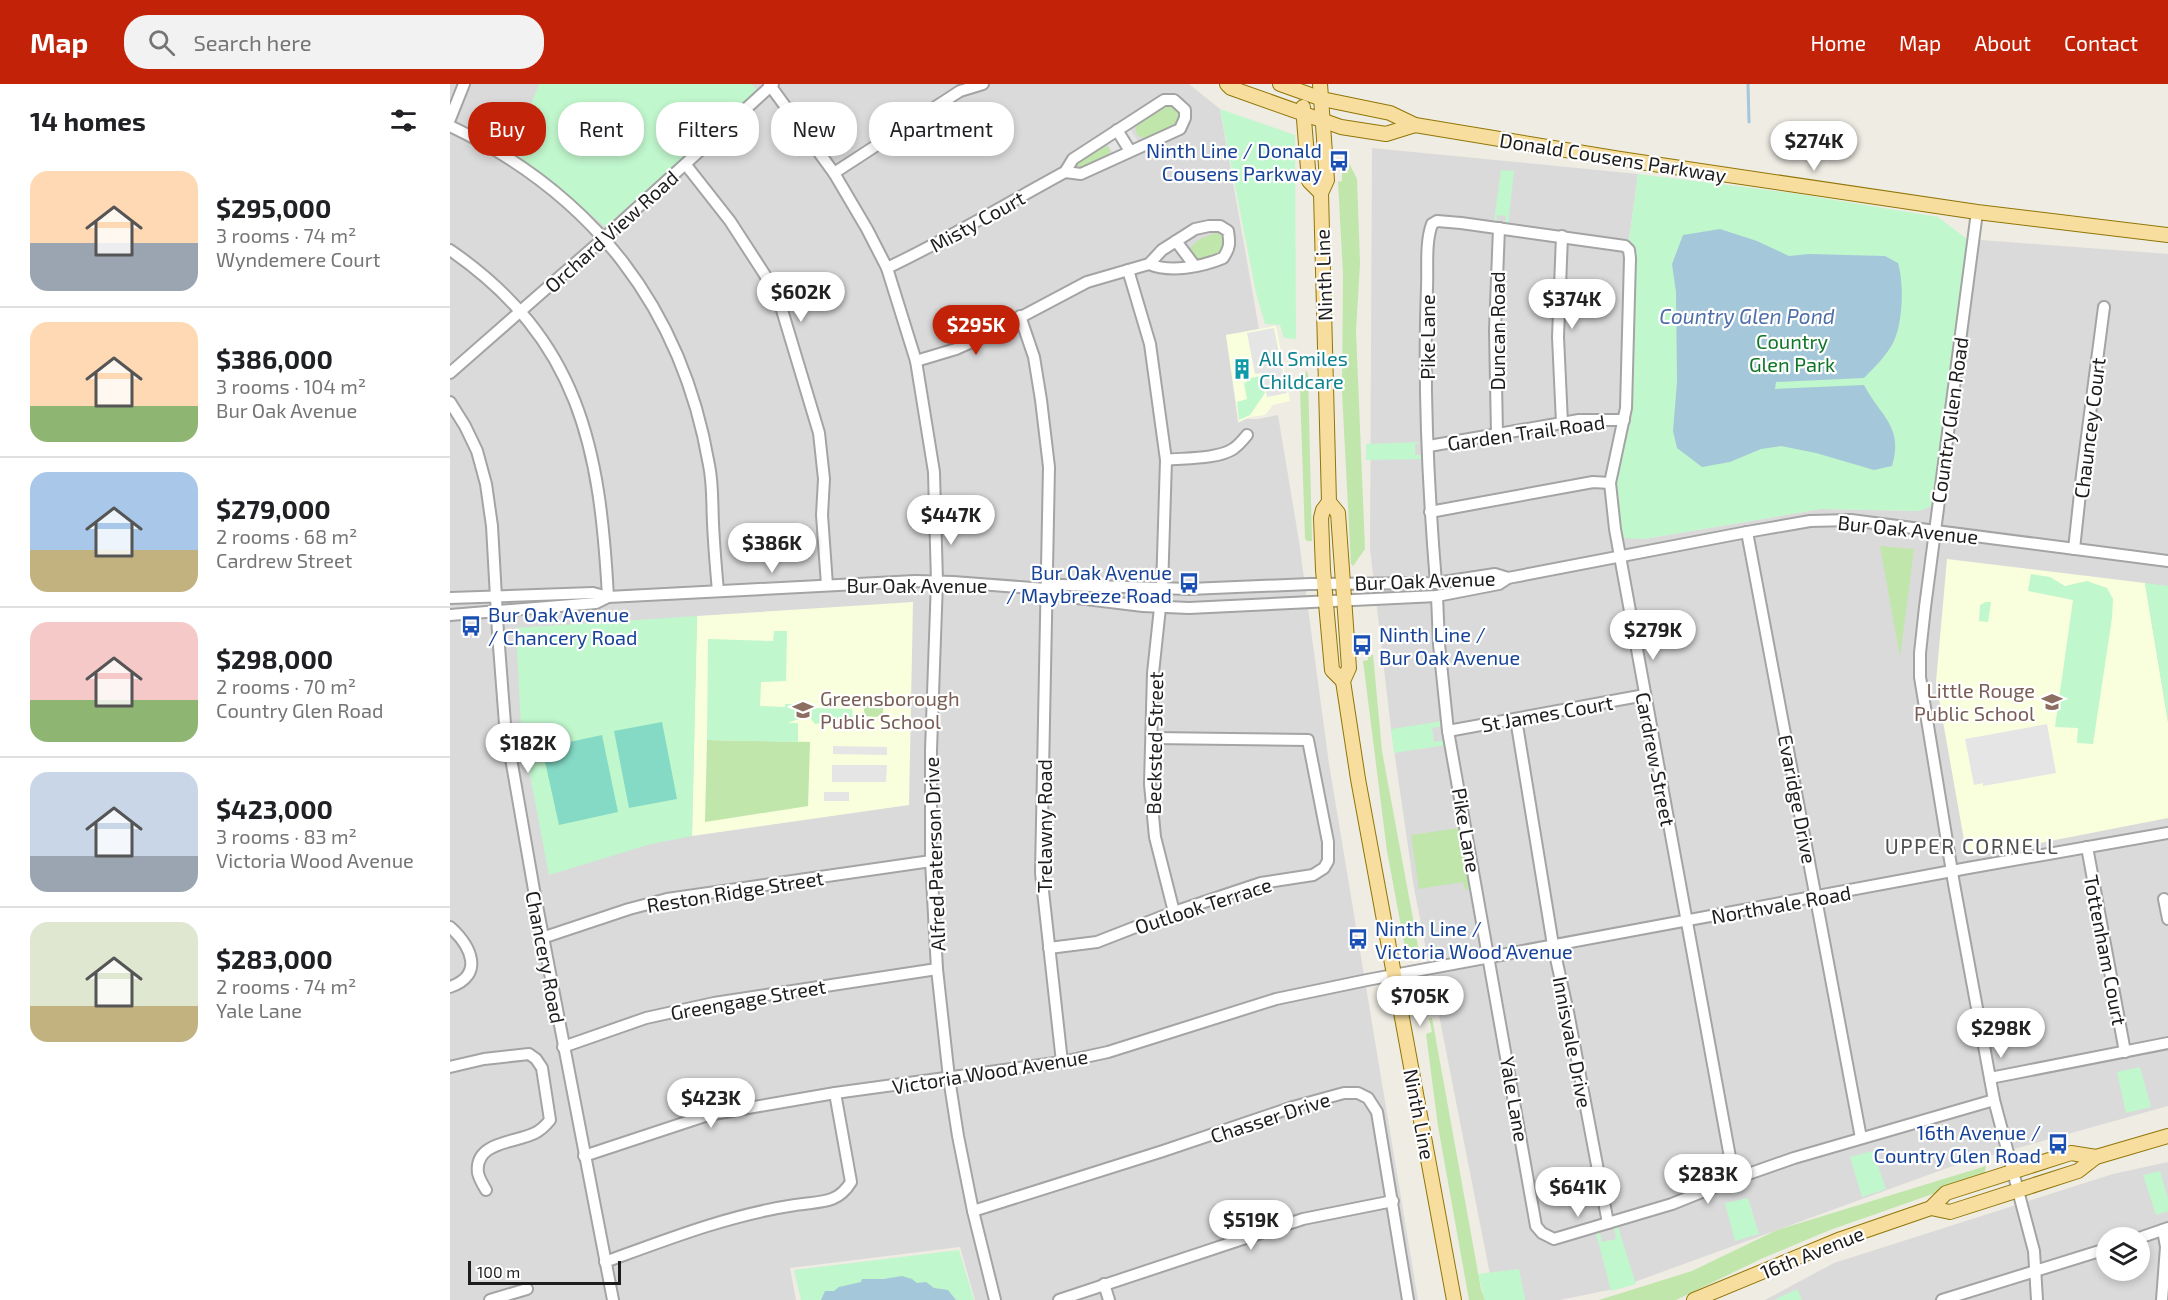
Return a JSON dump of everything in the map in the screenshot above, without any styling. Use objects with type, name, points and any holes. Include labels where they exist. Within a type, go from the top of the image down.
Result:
[{"type":"main road","name":"Donald Cousens Parkway","points":[[1227,84],[1231,88],[1341,127],[1386,134],[1415,125]]},
{"type":"main road","name":"Donald Cousens Parkway","points":[[1280,84],[1301,88],[1322,99],[1390,113],[1415,125],[1620,159],[1977,212],[2168,235]]},
{"type":"main road","name":"Ninth Line","points":[[1320,84],[1327,180],[1321,193],[1329,502],[1338,513],[1349,668],[1343,681],[1358,779],[1453,1300]]},
{"type":"main road","name":"Ninth Line","points":[[1301,88],[1309,181],[1321,193]]},
{"type":"main road","name":"Ninth Line","points":[[1329,502],[1323,510],[1320,531],[1325,602],[1332,670],[1343,681]]},
{"type":"main road","name":"16th Avenue","points":[[1931,1208],[1950,1212],[2078,1170],[2096,1157],[2168,1136]]},
{"type":"main road","name":"16th Avenue","points":[[1694,1300],[1841,1239],[1931,1208],[1946,1193],[2072,1153],[2096,1157]]},
{"type":"street","points":[[450,119],[464,84]]},
{"type":"street","points":[[834,173],[962,88],[982,84]]},
{"type":"street","name":"Orchard View Road","points":[[450,373],[686,165],[771,85]]},
{"type":"street","name":"Alfred Paterson Drive","points":[[771,85],[834,173],[887,268],[916,361],[934,472],[937,581],[931,750],[931,861],[938,969],[949,1078],[973,1211],[995,1300]]},
{"type":"street","name":"Misty Court","points":[[887,268],[929,248],[1065,172],[1073,159],[1164,100],[1171,99],[1183,107],[1185,118],[1180,129],[1081,174],[1065,172]]},
{"type":"street","points":[[450,126],[483,142],[550,187],[604,238],[650,301],[672,344],[696,404],[713,494],[718,591]]},
{"type":"street","points":[[1117,130],[1130,151]]},
{"type":"street","points":[[686,165],[730,221],[765,276],[782,310],[807,386],[819,433],[824,479],[822,515],[827,585]]},
{"type":"street","name":"Country Glen Road","points":[[1977,212],[1921,637],[1920,677],[1952,871],[1994,1100],[2031,1235],[2037,1272],[2037,1300]]},
{"type":"street","name":"Pike Lane","points":[[1436,583],[1430,512],[1426,335],[1430,228],[1433,223],[1437,221],[1622,244],[1629,250],[1627,399],[1624,420]]},
{"type":"street","points":[[916,361],[956,349],[983,337],[1087,282],[1149,264],[1162,250],[1196,229],[1220,226],[1228,231],[1229,250],[1223,258],[1176,269],[1160,269],[1149,264]]},
{"type":"street","name":"Duncan Road","points":[[1497,434],[1494,330],[1499,228]]},
{"type":"street","points":[[1562,236],[1558,337],[1562,423]]},
{"type":"street","points":[[1176,241],[1194,265]]},
{"type":"street","points":[[450,250],[472,265],[520,311],[544,340],[565,375],[591,448],[603,526],[608,597]]},
{"type":"street","points":[[1128,270],[1150,344],[1166,460],[1161,607]]},
{"type":"street","name":"Chauncey Court","points":[[2074,549],[2104,307]]},
{"type":"street","name":"Trelawny Road","points":[[1020,316],[1034,357],[1048,467],[1041,873],[1062,1062]]},
{"type":"street","name":"Chancery Road","points":[[450,402],[477,451],[486,484],[492,526],[506,724],[543,938],[613,1300]]},
{"type":"street","name":"Garden Trail Road","points":[[1429,446],[1562,423],[1595,419],[1624,420]]},
{"type":"street","points":[[1430,512],[1593,482],[1610,483],[1624,420]]},
{"type":"street","points":[[1166,460],[1229,451],[1236,448],[1247,435]]},
{"type":"street","name":"Cardrew Street","points":[[1610,483],[1620,555],[1734,1179]]},
{"type":"street","name":"Bur Oak Avenue","points":[[1046,589],[1061,596],[1189,608],[1437,596],[1499,584],[1508,578],[1620,555],[1810,521],[1851,520],[2168,561]]},
{"type":"street","name":"Evaridge Drive","points":[[1747,532],[1861,1138]]},
{"type":"street","name":"Bur Oak Avenue","points":[[450,598],[593,593],[608,597],[937,581],[1046,589],[1061,585],[1162,589],[1436,583],[1495,574],[1508,578]]},
{"type":"street","name":"Pike Lane","points":[[1437,596],[1439,644],[1449,731],[1488,957]]},
{"type":"street","name":"Bur Oak Avenue","points":[[450,615],[596,603],[608,597]]},
{"type":"street","name":"Becksted Street","points":[[1161,607],[1154,673],[1150,784],[1155,837],[1174,912]]},
{"type":"street","name":"St James Court","points":[[1449,731],[1645,695]]},
{"type":"street","name":"Innisvale Drive","points":[[1516,719],[1553,945],[1608,1223]]},
{"type":"street","name":"Outlook Terrace","points":[[1048,948],[1097,942],[1174,912],[1261,883],[1313,875],[1324,868],[1328,861],[1328,842],[1308,740],[1152,738]]},
{"type":"street","name":"Northvale Road","points":[[1395,976],[1952,871],[2168,833]]},
{"type":"street","name":"Tottenham Court","points":[[2086,847],[2125,1052]]},
{"type":"street","name":"Reston Ridge Street","points":[[543,938],[667,898],[931,861]]},
{"type":"street","points":[[2164,899],[2168,919]]},
{"type":"street","points":[[450,927],[466,945],[471,960],[471,972],[460,984],[450,987]]},
{"type":"street","name":"Yale Lane","points":[[1488,957],[1536,1226],[1542,1233],[1554,1239],[1672,1204],[1734,1179],[1861,1138],[1994,1100]]},
{"type":"street","name":"Greengage Street","points":[[564,1047],[646,1018],[714,1003],[938,969]]},
{"type":"street","name":"Victoria Wood Avenue","points":[[584,1156],[708,1115],[835,1093],[1062,1062],[1108,1052],[1276,999],[1395,976]]},
{"type":"street","points":[[1990,1078],[2168,1043]]},
{"type":"street","points":[[451,1064],[529,1054],[543,1068],[550,1120],[534,1134],[513,1139],[484,1151],[478,1173],[486,1191]]},
{"type":"street","points":[[605,1262],[687,1232],[756,1211],[830,1201],[839,1197],[851,1182],[835,1093]]},
{"type":"street","name":"Chasser Drive","points":[[973,1211],[1293,1107],[1344,1093],[1358,1093],[1373,1103],[1377,1112],[1408,1300]]},
{"type":"street","points":[[1059,1300],[1303,1219],[1393,1201]]},
{"type":"street","points":[[2150,1234],[2166,1229],[2162,1300]]},
{"type":"street","points":[[1942,1300],[2096,1252]]},
{"type":"street","points":[[1104,1284],[1109,1300]]},
{"type":"street","points":[[490,1300],[527,1289]]},
{"type":"shaded area","points":[[450,84],[1189,84],[1220,109],[1259,329],[1226,335],[1238,423],[1245,419],[1278,415],[1299,541],[1329,764],[1418,1300],[975,1300],[960,1247],[790,1268],[796,1300],[450,1300]]},
{"type":"shaded area","points":[[1127,124],[1142,147],[1116,158],[1104,139]]},
{"type":"shaded area","points":[[1372,148],[1638,174],[1629,240],[1636,248],[1633,398],[1631,421],[1619,464],[1644,539],[1821,509],[1919,511],[1932,506],[1967,239],[2168,254],[2168,1106],[1950,1167],[1618,1288],[1560,1300],[1495,1300],[1414,888],[1391,729],[1370,549]]},
{"type":"shaded area","name":"All Smiles Childcare","points":[[1276,326],[1290,401],[1273,405],[1265,415],[1250,417],[1239,422],[1226,335]]},
{"type":"shaded area","points":[[1274,328],[1287,393],[1267,397],[1262,373],[1255,374],[1247,333]]},
{"type":"shaded area","name":"Little Rouge Public School","points":[[1947,559],[2145,583],[2168,722],[2168,818],[1967,857],[1936,682]]},
{"type":"shaded area","name":"Greensborough Public School","points":[[913,602],[909,805],[692,836],[697,616]]},
{"type":"shaded area","points":[[2047,724],[2056,773],[1983,786],[1983,783],[1974,785],[1965,739]]},
{"type":"shaded area","points":[[833,746],[887,747],[887,755],[833,754]]},
{"type":"shaded area","points":[[832,765],[887,765],[886,782],[832,782]]},
{"type":"shaded area","points":[[824,792],[849,792],[849,801],[824,801]]},
{"type":"shaded area","points":[[2168,1162],[2168,1300],[1765,1300],[1834,1263],[2113,1174]]},
{"type":"green space","points":[[539,84],[751,84],[756,88],[753,95],[745,102],[656,102],[656,156],[685,156],[605,227],[550,179],[518,156],[546,156],[546,102],[532,102]]},
{"type":"green space","points":[[1168,105],[1173,105],[1181,112],[1178,125],[1152,137],[1140,137],[1136,133],[1136,125]]},
{"type":"green space","points":[[1220,109],[1295,135],[1296,339],[1284,338],[1280,325],[1265,324],[1256,293]]},
{"type":"green space","points":[[1104,146],[1110,150],[1109,155],[1078,170],[1074,168],[1076,164]]},
{"type":"green space","points":[[1344,153],[1357,179],[1360,263],[1356,331],[1365,549],[1353,566],[1351,564],[1342,392],[1343,274],[1338,182],[1342,181]]},
{"type":"green space","points":[[1501,170],[1514,171],[1508,225],[1505,224],[1506,216],[1497,215],[1496,223],[1494,222]]},
{"type":"green space","name":"Country Glen Park","points":[[1638,174],[1792,193],[1938,217],[1967,239],[1932,506],[1919,511],[1821,509],[1644,539],[1622,538],[1615,490],[1619,464],[1631,421],[1633,398],[1636,248],[1629,240]]},
{"type":"green space","points":[[1218,233],[1224,238],[1226,245],[1221,254],[1198,259],[1192,255],[1190,249],[1195,243]]},
{"type":"green space","points":[[1306,370],[1308,374],[1312,541],[1307,541],[1305,538],[1300,389],[1305,380]]},
{"type":"green space","points":[[1261,376],[1265,393],[1250,415],[1239,420],[1237,402],[1247,399],[1244,383],[1247,382],[1246,379]]},
{"type":"green space","points":[[1423,442],[1415,444],[1415,455],[1424,455],[1424,459],[1366,460],[1366,444]]},
{"type":"green space","points":[[1880,546],[1914,549],[1900,657]]},
{"type":"green space","points":[[2031,574],[2050,577],[2065,586],[2087,581],[2107,588],[2113,599],[2093,744],[2077,743],[2078,728],[2055,727],[2073,600],[2028,591]]},
{"type":"green space","points":[[2145,583],[2168,586],[2168,722]]},
{"type":"green space","points":[[1991,602],[1988,622],[1979,621],[1980,605]]},
{"type":"green space","points":[[697,616],[692,836],[651,844],[549,875],[521,728],[516,628]]},
{"type":"green space","points":[[774,631],[787,631],[786,681],[761,682],[760,706],[785,707],[785,704],[798,704],[798,719],[788,723],[798,723],[798,742],[707,740],[708,639],[773,641]]},
{"type":"green space","points":[[1368,655],[1373,655],[1382,751],[1418,946],[1415,959],[1405,948],[1387,851],[1363,661],[1368,660]]},
{"type":"green space","points":[[863,705],[883,706],[883,714],[876,717],[865,716]]},
{"type":"green space","points":[[812,708],[852,709],[853,720],[848,724],[839,724],[835,719],[829,718],[824,723],[815,724],[811,719]]},
{"type":"green space","points":[[1442,721],[1443,726],[1432,728],[1434,742],[1445,740],[1446,745],[1394,753],[1391,729]]},
{"type":"green space","points":[[662,722],[677,799],[629,808],[614,731]]},
{"type":"green space","points":[[602,735],[618,812],[559,825],[542,748]]},
{"type":"green space","points":[[707,740],[810,742],[808,806],[705,822]]},
{"type":"green space","points":[[1459,828],[1469,889],[1465,890],[1463,882],[1419,889],[1411,835]]},
{"type":"green space","points":[[1429,1018],[1432,1018],[1481,1289],[1485,1300],[1469,1300],[1438,1126],[1426,1034],[1432,1032]]},
{"type":"green space","points":[[2140,1067],[2151,1107],[2126,1113],[2117,1072]]},
{"type":"green space","points":[[1873,1151],[1886,1189],[1862,1197],[1850,1157]]},
{"type":"green space","points":[[1986,1166],[1984,1176],[1830,1230],[1763,1258],[1676,1300],[1599,1300],[1692,1271],[1777,1230]]},
{"type":"green space","points":[[2160,1171],[2168,1199],[2168,1211],[2156,1215],[2143,1175]]},
{"type":"green space","points":[[1748,1198],[1759,1234],[1735,1241],[1725,1203]]},
{"type":"green space","points":[[1618,1227],[1636,1284],[1611,1291],[1596,1233],[1600,1232],[1602,1242],[1616,1239],[1614,1228]]},
{"type":"green space","points":[[959,1250],[974,1300],[801,1300],[794,1270]]},
{"type":"green space","points":[[1519,1269],[1525,1300],[1485,1300],[1478,1274]]},
{"type":"green space","points":[[1797,1289],[1802,1300],[1776,1299]]},
{"type":"water","name":"Country Glen Pond","points":[[1720,229],[1757,241],[1789,256],[1809,254],[1885,256],[1898,263],[1902,302],[1897,333],[1888,351],[1872,370],[1864,378],[1776,382],[1775,389],[1864,385],[1893,431],[1895,452],[1892,466],[1874,470],[1816,453],[1781,446],[1761,449],[1730,462],[1702,467],[1677,448],[1673,431],[1677,382],[1676,292],[1672,264],[1683,235]]},
{"type":"water","points":[[902,1276],[917,1283],[926,1282],[934,1288],[948,1290],[956,1300],[821,1300],[825,1291],[834,1291],[839,1287],[861,1282],[862,1279]]},
{"type":"waterway","points":[[1748,84],[1749,122]]},
{"type":"place","name":"Ninth Line / Donald Cousens Parkway","points":[[1339,161]]},
{"type":"place","name":"All Smiles Childcare","points":[[1242,369]]},
{"type":"place","name":"Bur Oak Avenue / Maybreeze Road","points":[[1189,583]]},
{"type":"place","name":"Bur Oak Avenue / Chancery Road","points":[[471,626]]},
{"type":"place","name":"Ninth Line / Bur Oak Avenue","points":[[1362,645]]},
{"type":"place","name":"Little Rouge Public School","points":[[2052,702]]},
{"type":"place","name":"Greensborough Public School","points":[[803,710]]},
{"type":"place","name":"Ninth Line / Victoria Wood Avenue","points":[[1358,939]]},
{"type":"place","name":"16th Avenue / Country Glen Road","points":[[2058,1144]]},
{"type":"district","name":"UPPER CORNELL","points":[[1972,845]]}]
